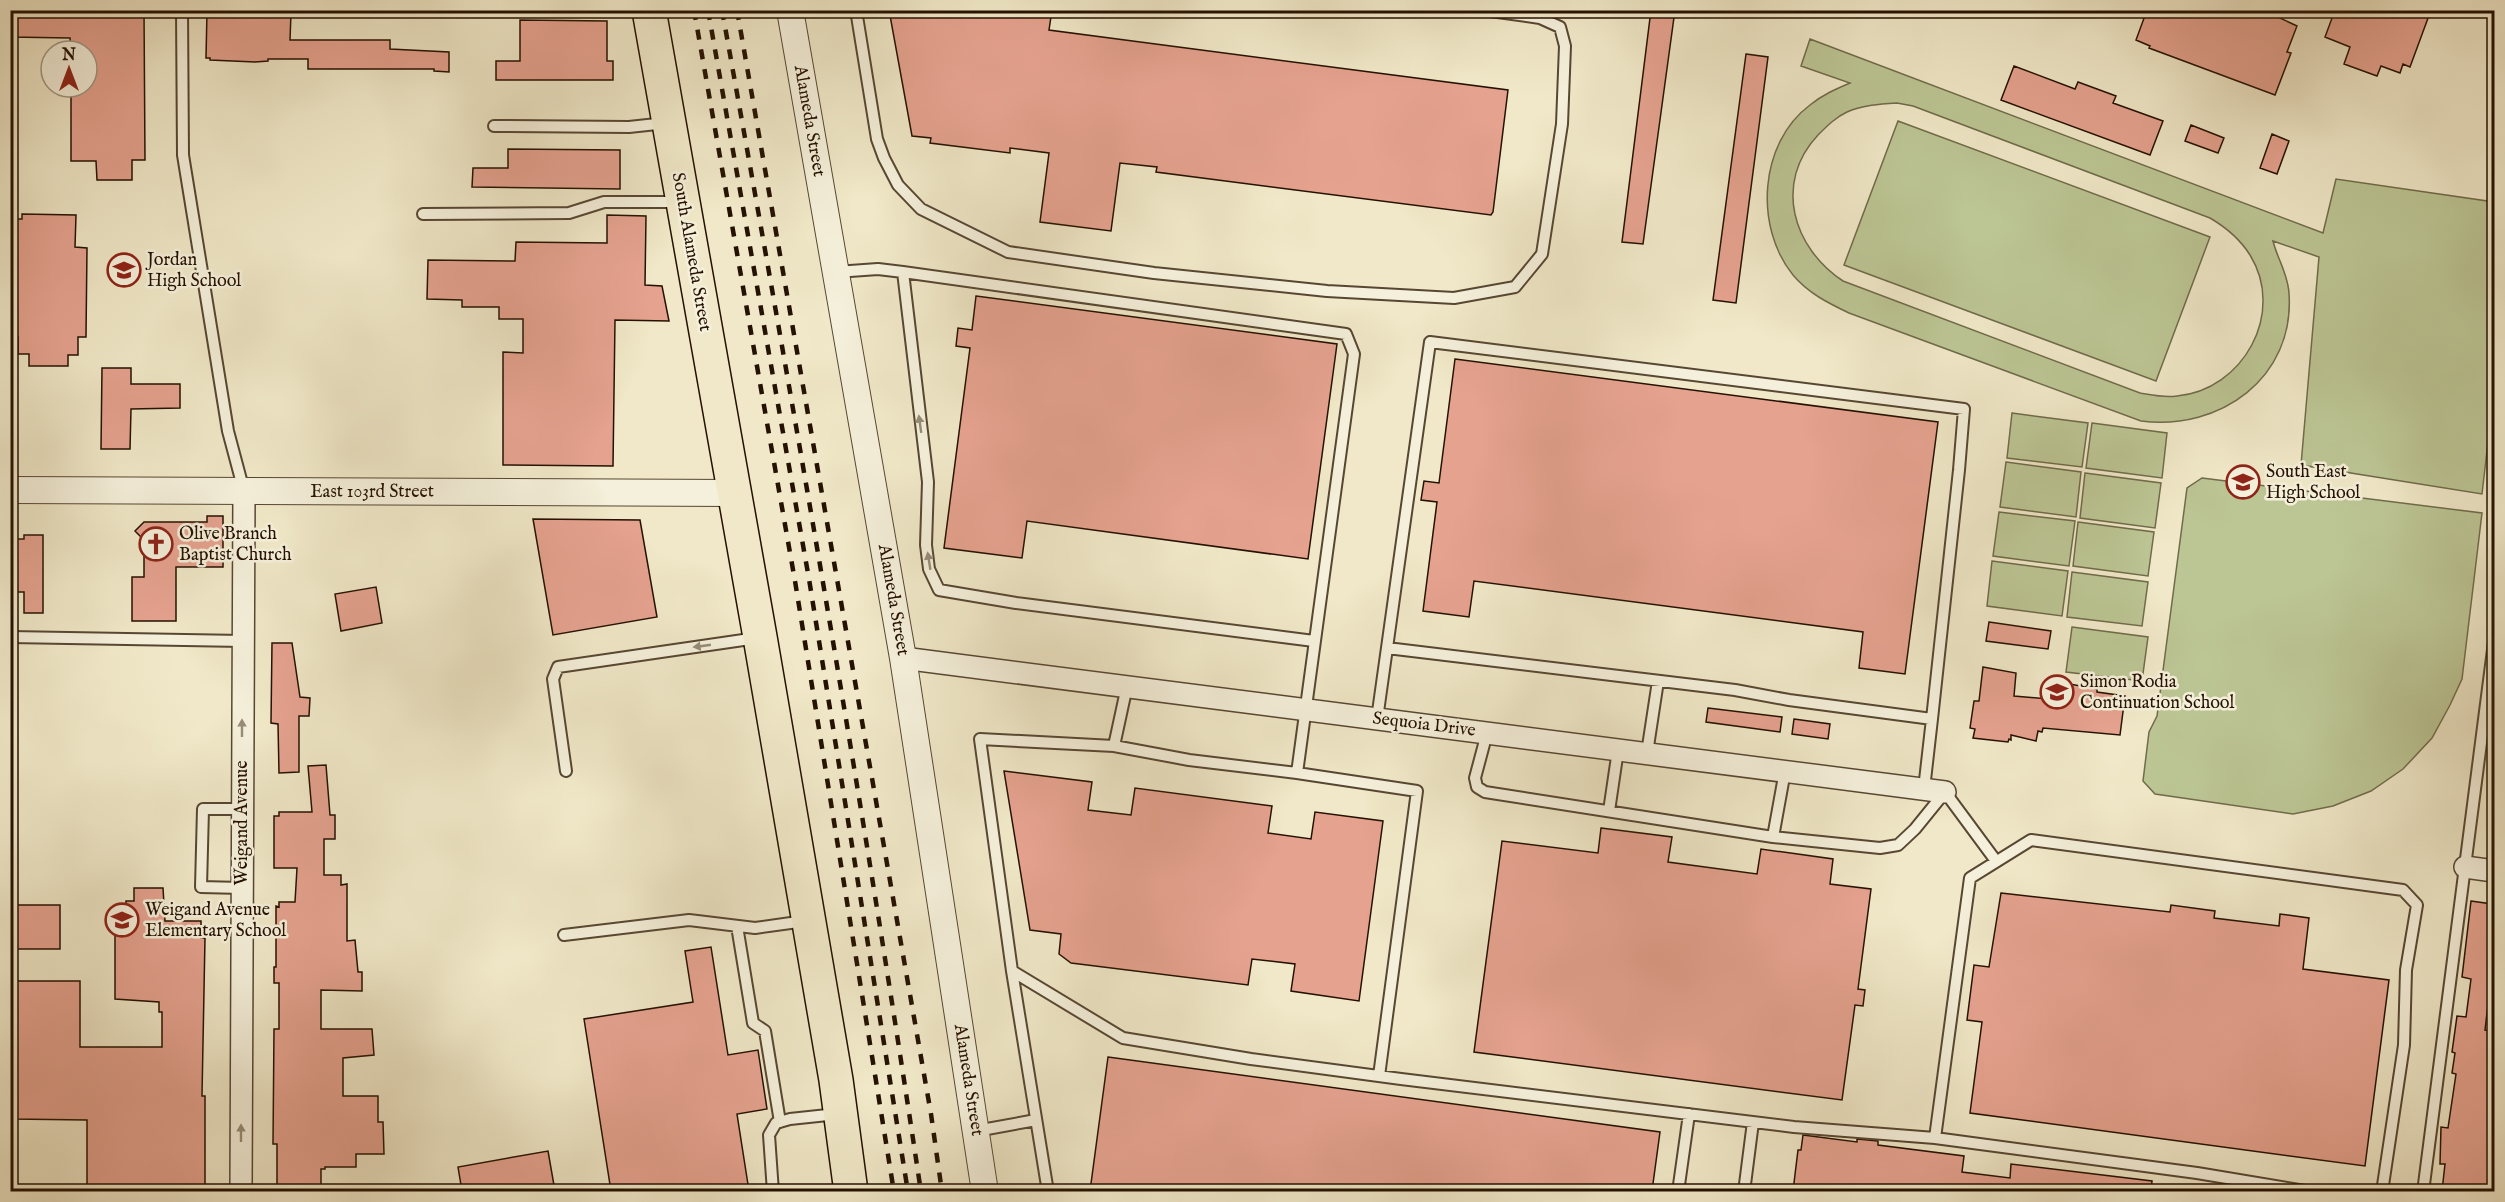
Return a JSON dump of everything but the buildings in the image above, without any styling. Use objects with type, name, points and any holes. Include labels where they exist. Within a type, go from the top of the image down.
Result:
[{"type":"main road","name":"South Alameda Street","points":[[649,10],[734,493]]},
{"type":"main road","points":[[734,493],[808,921],[851,1191]]},
{"type":"street","name":"Alameda Street","points":[[790,10],[903,658],[985,1191]]},
{"type":"street","name":"East 103rd Street","points":[[10,490],[734,493]]},
{"type":"street","name":"Weigand Avenue","points":[[241,1191],[244,491]]},
{"type":"street","name":"Sequoia Drive","points":[[903,658],[1934,790]]},
{"type":"street","points":[[2465,867],[2494,871]]},
{"type":"lane","points":[[182,10],[183,155],[228,430],[244,491]]},
{"type":"lane","points":[[856,10],[877,139],[898,185],[921,209],[1008,252],[1166,275],[1327,291],[1454,298],[1515,287],[1542,254],[1562,124],[1565,46],[1560,27],[1540,18],[1486,11]]},
{"type":"lane","points":[[494,126],[629,127],[669,123]]},
{"type":"lane","points":[[423,214],[569,213],[603,202],[683,202]]},
{"type":"lane","points":[[836,272],[878,269],[903,272],[1346,334],[1354,354],[1298,773]]},
{"type":"lane","points":[[903,272],[928,482],[926,545],[929,569],[939,590],[965,597],[1314,641]]},
{"type":"lane","points":[[1377,718],[1430,342],[1964,409],[1932,718],[1934,790],[1915,829],[1898,846],[1880,848],[1773,837],[1485,792],[1477,787],[1475,778],[1487,733]]},
{"type":"lane","points":[[10,637],[243,641]]},
{"type":"lane","points":[[566,771],[553,678],[558,667],[760,637]]},
{"type":"lane","points":[[2423,1191],[2494,642]]},
{"type":"lane","points":[[1387,648],[1932,718]]},
{"type":"lane","points":[[1647,753],[1658,681]]},
{"type":"lane","points":[[1114,746],[1127,686]]},
{"type":"lane","points":[[1048,1191],[1012,972],[980,739],[1114,746],[1189,760],[1298,773],[1417,791],[1379,1076]]},
{"type":"lane","points":[[1609,811],[1618,750]]},
{"type":"lane","points":[[1773,837],[1785,771]]},
{"type":"lane","points":[[1934,790],[1996,861]]},
{"type":"lane","points":[[242,809],[203,809],[201,887],[242,888]]},
{"type":"lane","points":[[1935,1138],[1970,878],[2031,840],[2403,890],[2417,905],[2406,970],[2404,1045],[2382,1191]]},
{"type":"lane","points":[[564,935],[690,920],[755,928],[808,921]]},
{"type":"lane","points":[[737,926],[753,1023],[765,1031],[780,1122]]},
{"type":"lane","points":[[1012,972],[1123,1038],[1251,1059],[1379,1076],[1753,1122],[1935,1138],[2197,1173],[2311,1191]]},
{"type":"lane","points":[[772,1191],[769,1135],[776,1123],[840,1113]]},
{"type":"lane","points":[[1678,1191],[1689,1114]]},
{"type":"lane","points":[[976,1131],[1036,1120]]},
{"type":"lane","points":[[1744,1191],[1753,1122]]},
{"type":"green space","points":[[1810,39],[2323,233],[2336,179],[2494,202],[2494,390],[2482,494],[2301,465],[2319,257],[2273,241],[2287,279],[2289,293],[2288,323],[2280,350],[2266,373],[2247,393],[2224,407],[2198,417],[2170,422],[2141,421],[1849,313],[1819,297],[1793,275],[1780,255],[1772,234],[1768,210],[1768,186],[1772,163],[1780,141],[1793,121],[1819,98],[1850,83],[1801,66]],"holes":[[[1897,103],[1913,106],[2210,218],[2227,230],[2250,255],[2260,277],[2263,301],[2260,324],[2252,345],[2239,364],[2221,380],[2201,391],[2172,397],[2140,393],[1843,281],[1826,267],[1812,251],[1801,233],[1795,214],[1793,194],[1796,173],[1804,154],[1818,135],[1843,114],[1878,104]]]},
{"type":"green space","points":[[1898,121],[2210,237],[2156,381],[1844,265]]},
{"type":"green space","points":[[2012,413],[2088,423],[2082,467],[2007,458]]},
{"type":"green space","points":[[2092,423],[2167,433],[2162,478],[2086,468]]},
{"type":"green space","points":[[2006,462],[2081,472],[2076,517],[2000,507]]},
{"type":"green space","points":[[2085,473],[2161,483],[2155,528],[2080,518]]},
{"type":"green space","points":[[2202,478],[2482,513],[2462,679],[2432,738],[2403,769],[2371,791],[2333,806],[2293,814],[2155,794],[2143,781],[2149,732],[2157,716],[2187,488]]},
{"type":"green space","points":[[1999,512],[2075,521],[2069,566],[1993,556]]},
{"type":"green space","points":[[2078,522],[2154,532],[2148,576],[2073,566]]},
{"type":"green space","points":[[1992,561],[2068,571],[2062,616],[1987,606]]},
{"type":"green space","points":[[2072,572],[2148,582],[2142,626],[2067,617]]},
{"type":"green space","points":[[2072,627],[2148,637],[2142,681],[2066,672]]},
{"type":"railway","points":[[694,10],[795,581],[894,1192]]},
{"type":"railway","points":[[708,10],[809,579],[908,1192]]},
{"type":"railway","points":[[722,10],[826,600],[921,1192]]},
{"type":"railway","points":[[737,10],[931,1114],[942,1192]]},
{"type":"place","name":"Jordan High School","points":[[124,270]]},
{"type":"place","name":"South East High School","points":[[2243,482]]},
{"type":"place","name":"Olive Branch Baptist Church","points":[[156,544]]},
{"type":"place","name":"Simon Rodia Continuation School","points":[[2057,692]]},
{"type":"place","name":"Weigand Avenue Elementary School","points":[[122,920]]}]
